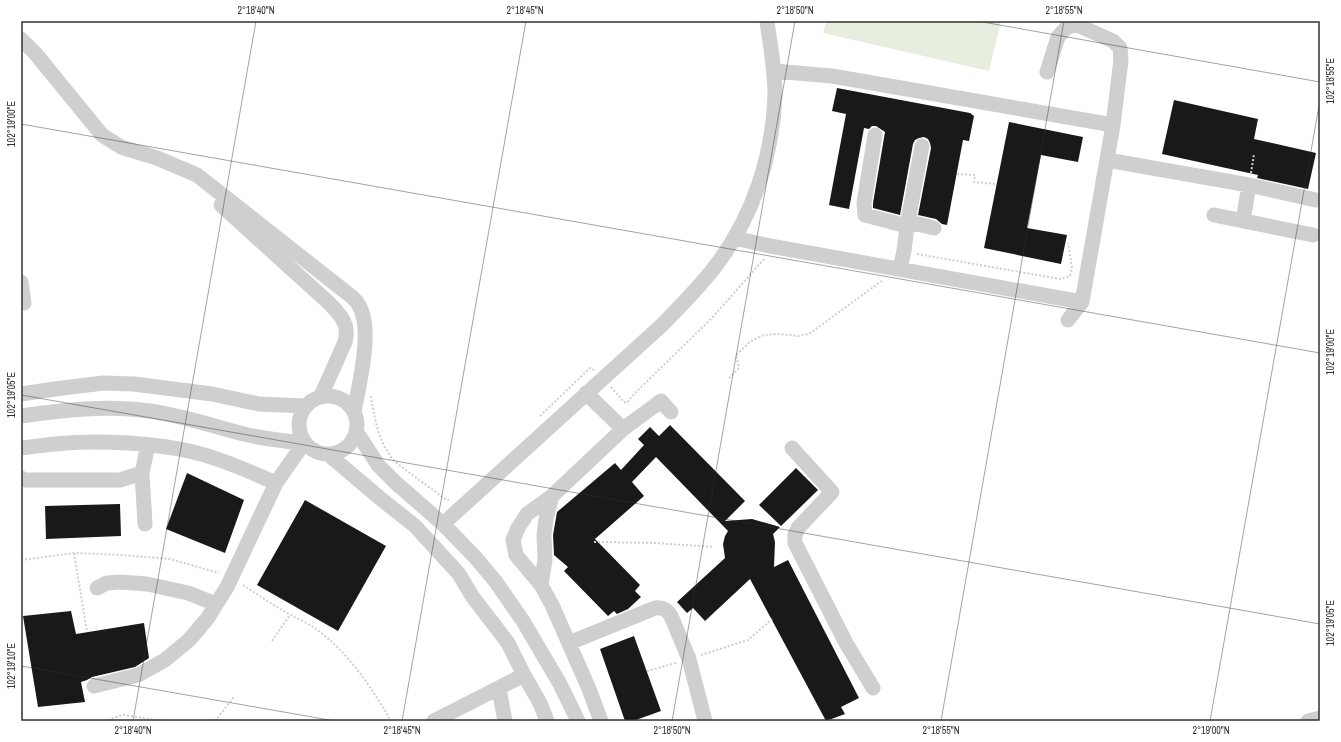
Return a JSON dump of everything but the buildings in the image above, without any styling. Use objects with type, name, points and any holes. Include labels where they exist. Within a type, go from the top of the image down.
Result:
[{"type":"street","points":[[442,524],[662,325],[696,290],[734,238],[752,204],[765,165],[772,129],[775,93],[774,71],[767,21]]},
{"type":"street","points":[[1047,72],[1058,37],[1066,28],[1075,24],[1113,41],[1120,48],[1121,60],[1113,125],[1082,302],[1068,320]]},
{"type":"street","points":[[21,39],[35,53],[102,135],[121,148],[157,158],[196,175],[347,293],[358,304],[365,322],[364,350],[354,412]]},
{"type":"street","points":[[774,71],[832,76],[1113,125]]},
{"type":"street","points":[[875,135],[864,203],[865,215],[907,226],[918,224],[934,228]]},
{"type":"street","points":[[900,269],[922,146]]},
{"type":"street","points":[[1107,160],[1249,185],[1316,200]]},
{"type":"street","points":[[196,175],[214,199],[329,303],[344,320],[347,334],[345,342],[321,396]]},
{"type":"street","points":[[1243,221],[1249,185]]},
{"type":"street","points":[[1214,215],[1313,235]]},
{"type":"street","points":[[734,238],[770,246],[1082,302]]},
{"type":"street","points":[[21,282],[24,303]]},
{"type":"street","points":[[21,394],[104,383],[134,384],[212,394],[260,404],[305,406]]},
{"type":"street","points":[[586,393],[623,428]]},
{"type":"street","points":[[321,396],[340,398],[348,404],[354,412],[357,421],[353,440],[347,447],[339,452],[320,454],[311,449],[304,443],[298,424],[300,415],[305,406],[312,400],[321,396]]},
{"type":"street","points":[[601,721],[569,643],[541,585],[516,555],[513,540],[518,528],[527,514],[552,496],[623,428],[661,401],[671,412]]},
{"type":"street","points":[[21,416],[68,410],[113,409],[149,411],[245,434],[304,443]]},
{"type":"street","points":[[356,431],[378,465],[442,524],[496,582],[523,621],[560,684],[578,721]]},
{"type":"street","points":[[21,448],[90,442],[148,445],[187,451],[216,458],[276,483]]},
{"type":"street","points":[[94,686],[138,675],[165,660],[189,640],[207,619],[216,604],[231,578],[276,483],[304,443]]},
{"type":"street","points":[[145,524],[142,473],[148,445]]},
{"type":"street","points":[[792,448],[832,492],[798,528],[795,535],[795,543],[846,643],[873,688]]},
{"type":"street","points":[[329,454],[415,526],[459,574],[472,596],[508,643],[540,703],[547,721]]},
{"type":"street","points":[[21,478],[25,480],[120,480],[142,473]]},
{"type":"street","points":[[541,585],[545,560],[544,535],[546,519],[552,496]]},
{"type":"street","points":[[97,588],[107,583],[120,582],[147,584],[188,593],[216,604]]},
{"type":"street","points":[[569,643],[655,608],[659,607],[668,611],[689,659],[705,721]]},
{"type":"street","points":[[434,721],[524,675]]},
{"type":"street","points":[[499,689],[504,721]]},
{"type":"street","points":[[1308,721],[1320,718]]},
{"type":"path","points":[[1249,185],[1254,154]]},
{"type":"path","points":[[957,174],[975,175],[974,182],[996,184]]},
{"type":"path","points":[[911,253],[1060,278],[1070,276],[1072,268],[1068,244]]},
{"type":"path","points":[[539,417],[590,368],[603,378],[626,403],[712,318],[766,257],[770,246]]},
{"type":"path","points":[[729,378],[739,368],[736,355],[751,341],[764,334],[798,336],[808,334],[883,279]]},
{"type":"path","points":[[371,394],[373,413],[384,446],[396,462],[447,500],[454,498]]},
{"type":"path","points":[[594,542],[655,543],[714,547]]},
{"type":"path","points":[[74,553],[87,632]]},
{"type":"path","points":[[272,641],[290,615]]},
{"type":"path","points":[[646,672],[748,640],[772,619]]},
{"type":"path","points":[[215,721],[234,697]]},
{"type":"path","points":[[104,721],[123,715],[163,721]]},
{"type":"shaded area","points":[[826,21],[1001,21],[989,71],[823,33]]}]
